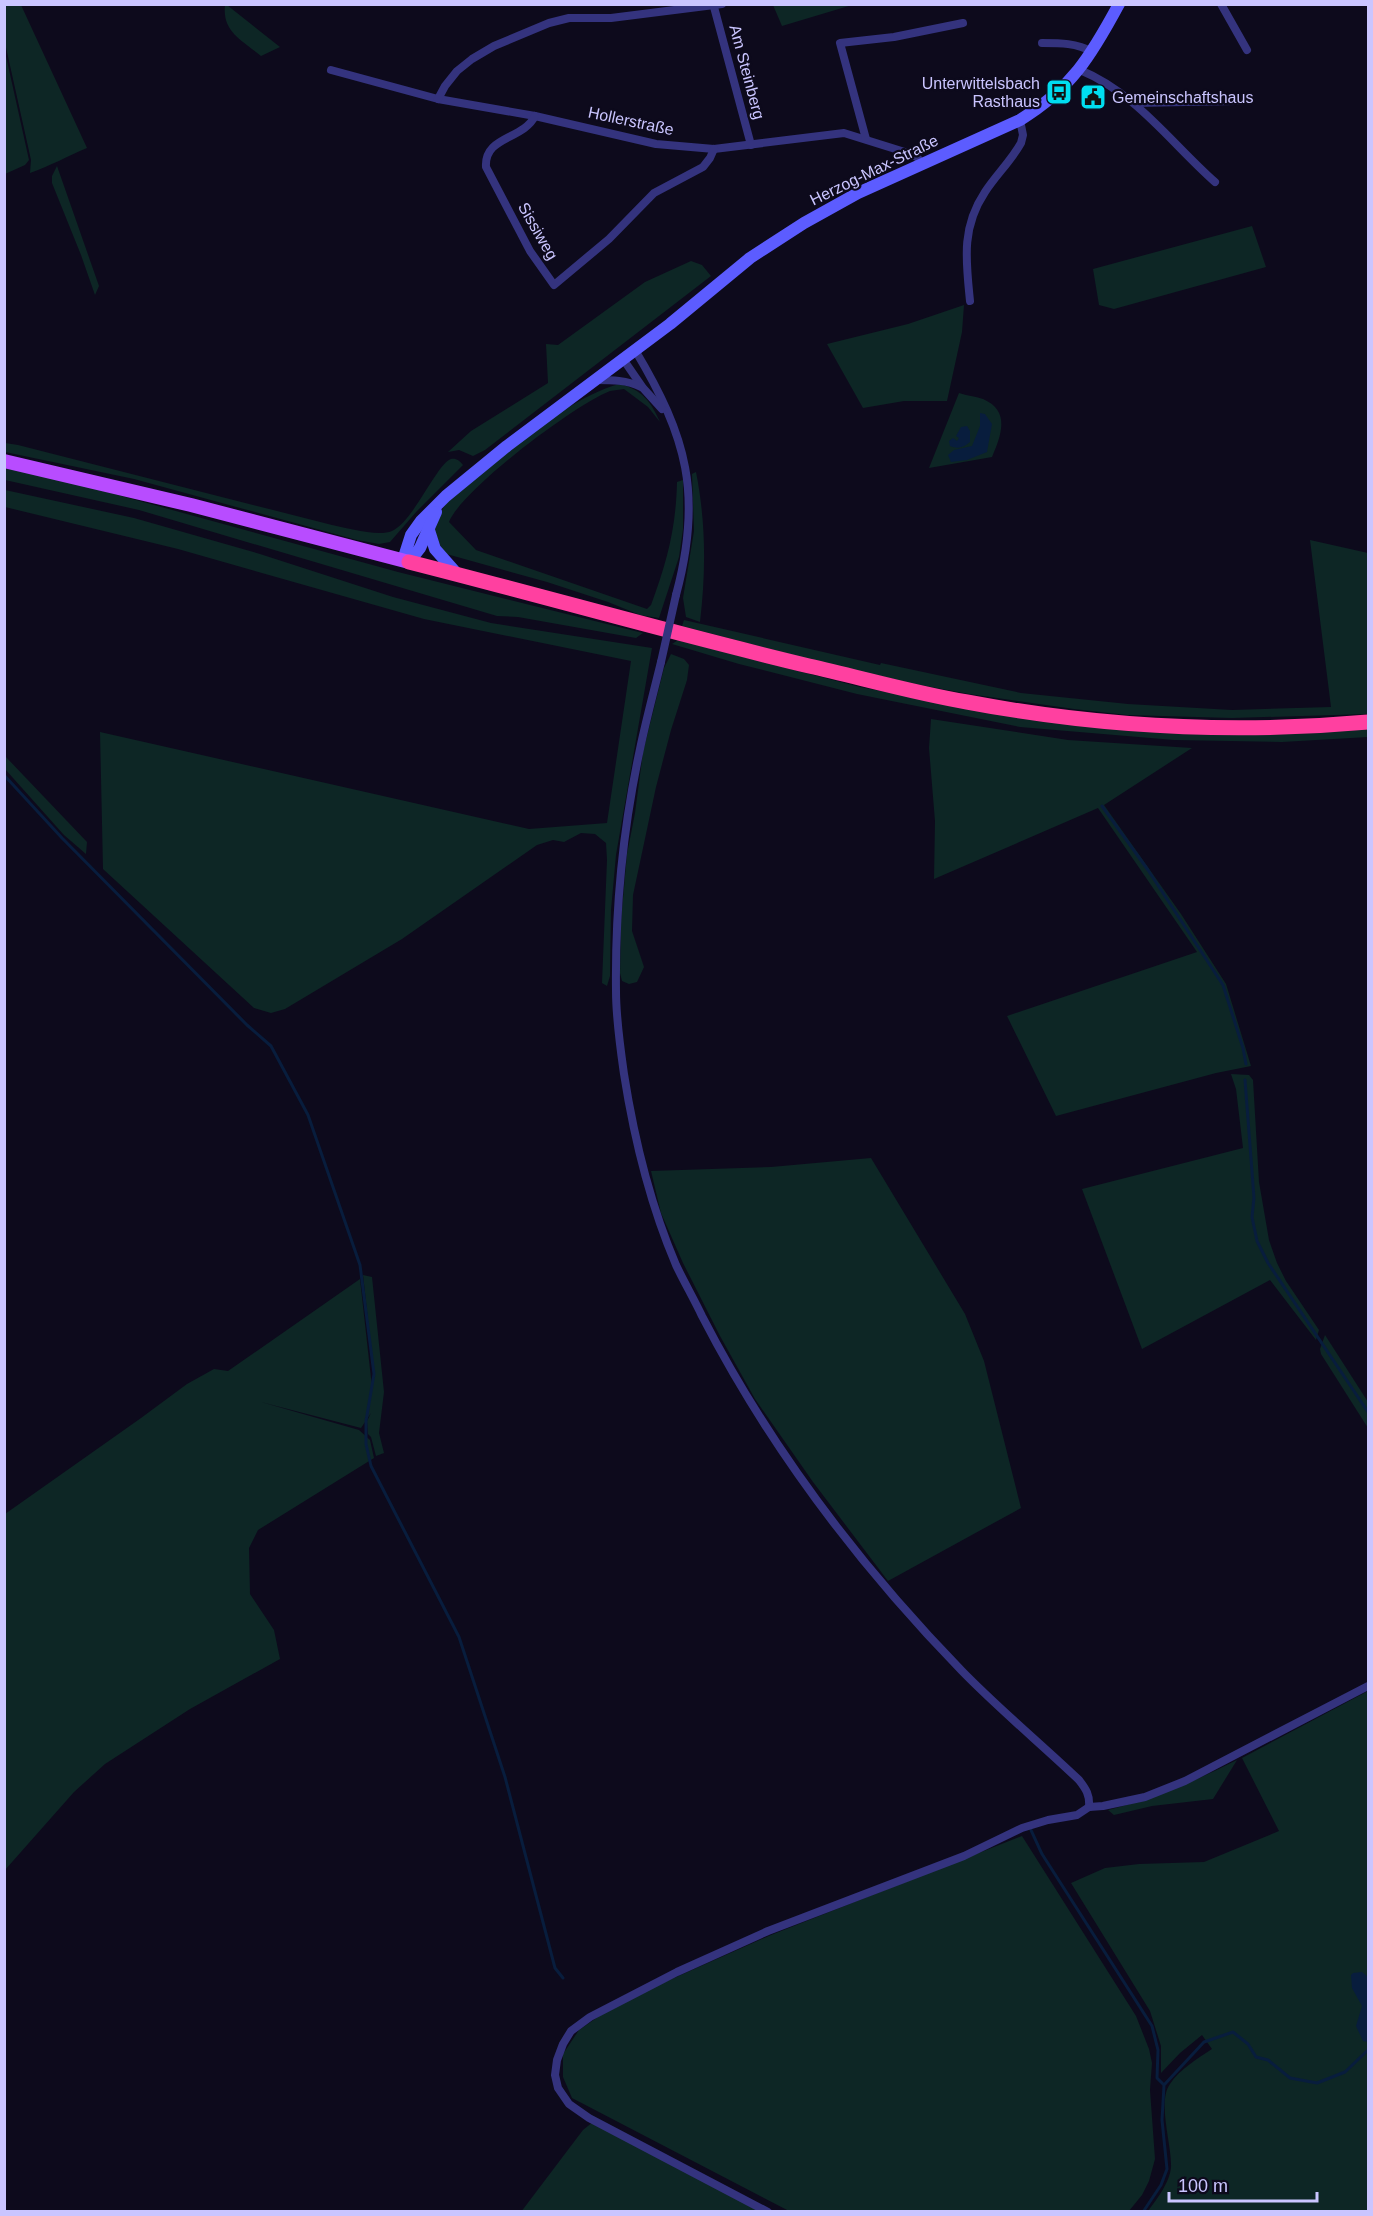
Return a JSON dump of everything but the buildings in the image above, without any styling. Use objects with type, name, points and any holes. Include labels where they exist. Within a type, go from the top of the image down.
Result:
[{"type":"highway","points":[[406,561],[774,658],[914,691],[1019,711],[1083,719],[1178,726],[1285,728],[1368,722]]},
{"type":"main road","name":"Herzog-Max-Straße","points":[[446,496],[507,446],[670,324],[741,265],[779,239],[858,193],[1020,120],[1059,92],[1093,52],[1119,4]]},
{"type":"main road","points":[[4,461],[180,502],[406,561]]},
{"type":"main road","points":[[406,561],[420,548],[428,527],[446,496]]},
{"type":"main road","points":[[406,561],[411,535],[446,496]]},
{"type":"main road","points":[[428,527],[435,549],[458,575]]},
{"type":"street","points":[[1221,4],[1247,50]]},
{"type":"street","name":"Am Steinberg","points":[[438,99],[457,71],[472,58],[494,46],[549,23],[569,18],[611,18],[718,6],[751,145]]},
{"type":"street","points":[[866,139],[840,43],[894,37],[963,23]]},
{"type":"street","points":[[1042,43],[1068,43],[1083,46],[1093,52]]},
{"type":"street","points":[[1080,69],[1099,77],[1135,103],[1215,182]]},
{"type":"street","name":"Hollerstraße","points":[[331,70],[438,99],[535,116],[656,144],[714,149],[844,132],[908,153],[917,157],[922,164]]},
{"type":"street","points":[[1135,103],[1236,101]]},
{"type":"street","name":"Sissiweg","points":[[535,116],[525,129],[494,145],[488,151],[485,157],[486,167],[530,251],[554,285],[596,250],[654,193],[703,166],[714,149]]},
{"type":"street","points":[[970,301],[965,259],[970,224],[985,192],[1021,143],[1023,135],[1020,120]]},
{"type":"street","points":[[635,350],[652,379],[683,454],[689,503],[689,530],[685,559],[639,751],[622,853],[617,922],[615,993],[617,1024],[630,1113],[657,1216],[676,1265],[715,1340],[752,1405],[808,1487],[861,1558],[944,1652],[1079,1780],[1090,1799],[1089,1807]]},
{"type":"street","points":[[623,359],[643,388],[670,419]]},
{"type":"street","points":[[595,380],[633,383],[643,388]]},
{"type":"street","points":[[768,2211],[589,2118],[569,2103],[558,2088],[555,2075],[560,2052],[571,2031],[590,2017],[658,1982],[768,1930],[964,1856],[1022,1828],[1048,1820],[1077,1815],[1089,1807],[1145,1797],[1185,1781],[1368,1686]]},
{"type":"green space","points":[[4,5],[21,5],[87,148],[30,173],[31,160],[5,43]]},
{"type":"green space","points":[[225,5],[280,47],[261,56],[240,40],[227,22]]},
{"type":"green space","points":[[773,5],[852,5],[782,26]]},
{"type":"green space","points":[[4,47],[29,160],[25,165],[5,174]]},
{"type":"green space","points":[[57,166],[99,286],[95,295],[52,183],[52,176]]},
{"type":"green space","points":[[1252,226],[1266,267],[1114,309],[1099,305],[1093,269]]},
{"type":"green space","points":[[691,261],[702,265],[711,276],[485,450],[473,456],[459,450],[448,452],[471,431],[548,383],[546,344],[558,345],[645,282]]},
{"type":"green space","points":[[964,305],[962,332],[947,401],[904,401],[863,408],[827,344],[908,324]]},
{"type":"green space","points":[[619,384],[634,389],[645,397],[660,422],[648,407],[624,389],[610,391],[572,412],[497,469],[458,507],[449,522],[476,550],[647,609],[657,589],[670,545],[677,482],[683,480],[683,529],[679,557],[659,618],[640,615],[547,582],[443,553],[433,526],[443,508],[462,488],[566,409],[602,390]]},
{"type":"green space","points":[[959,393],[983,399],[992,404],[1001,417],[1000,433],[992,457],[929,468]]},
{"type":"green space","points":[[5,443],[332,525],[379,533],[392,531],[400,525],[446,463],[455,459],[463,465],[390,542],[379,544],[134,479],[5,452]]},
{"type":"green space","points":[[4,467],[63,480],[398,572],[643,633],[636,638],[518,617],[497,616],[139,510],[5,480]]},
{"type":"green space","points":[[696,472],[702,510],[704,547],[700,622],[686,617],[683,598],[694,531],[692,474]]},
{"type":"green space","points":[[5,490],[134,518],[260,554],[393,597],[491,623],[652,648],[616,855],[611,910],[610,976],[607,986],[602,983],[606,843],[595,834],[581,833],[564,842],[553,840],[537,845],[402,939],[285,1009],[271,1013],[254,1008],[103,869],[100,732],[529,829],[607,823],[631,661],[424,619],[178,549],[5,507]]},
{"type":"green space","points":[[1310,540],[1368,553],[1368,714],[1232,718],[1127,715],[1074,709],[915,684],[682,626],[684,620],[880,665],[881,663],[1021,693],[1128,704],[1232,710],[1331,707]]},
{"type":"green space","points":[[678,640],[860,687],[1018,717],[1368,729],[1368,737],[1282,742],[1174,740],[1020,727],[857,694],[739,664],[672,644]]},
{"type":"green space","points":[[671,654],[684,659],[689,665],[687,680],[656,787],[633,895],[632,931],[644,967],[637,982],[629,984],[622,981],[620,973],[621,921],[627,854],[643,752],[664,668]]},
{"type":"green space","points":[[931,719],[1068,740],[1192,748],[1104,805],[1181,914],[1226,984],[1251,1066],[1216,1073],[1056,1116],[1007,1016],[1197,952],[1098,808],[934,879],[935,821],[929,748]]},
{"type":"green space","points":[[4,755],[87,842],[86,854],[64,835],[5,769]]},
{"type":"green space","points":[[1231,1074],[1249,1075],[1253,1080],[1259,1182],[1269,1240],[1286,1281],[1319,1330],[1316,1340],[1270,1280],[1142,1349],[1082,1189],[1243,1148],[1236,1089]]},
{"type":"green space","points":[[871,1158],[965,1314],[984,1361],[1021,1508],[888,1581],[813,1482],[755,1399],[683,1263],[661,1213],[651,1171],[771,1167]]},
{"type":"green space","points":[[363,1275],[372,1277],[384,1392],[379,1433],[384,1453],[376,1456],[368,1434],[367,1421],[371,1413],[361,1428],[261,1402],[359,1430],[370,1440],[374,1458],[258,1530],[249,1548],[250,1594],[274,1630],[280,1659],[190,1709],[105,1764],[74,1792],[5,1870],[5,1514],[187,1384],[214,1369],[228,1371],[360,1279],[372,1387],[374,1374]]},
{"type":"green space","points":[[1325,1335],[1368,1402],[1368,1428],[1321,1354],[1320,1349]]},
{"type":"green space","points":[[1368,1691],[1368,2211],[1148,2211],[1166,2184],[1171,2167],[1165,2112],[1166,2092],[1179,2074],[1212,2049],[1202,2035],[1161,2073],[1161,2046],[1150,2011],[1071,1883],[1105,1868],[1139,1864],[1204,1862],[1279,1831],[1242,1758]]},
{"type":"green space","points":[[1237,1760],[1213,1799],[1152,1806],[1114,1815],[1108,1810],[1174,1789]]},
{"type":"green space","points":[[1022,1836],[1136,2016],[1149,2049],[1152,2063],[1150,2090],[1155,2159],[1149,2181],[1142,2195],[1129,2211],[789,2211],[572,2098],[563,2077],[563,2054],[579,2030],[611,2008],[771,1935]]},
{"type":"green space","points":[[593,2122],[761,2212],[521,2212],[583,2130]]},
{"type":"water","points":[[980,413],[985,414],[992,424],[987,452],[967,460],[951,462],[948,455],[954,450],[972,446],[980,426]]},
{"type":"water","points":[[967,426],[970,431],[970,442],[960,447],[950,446],[949,441],[953,438],[957,441],[959,438],[956,436],[961,427]]},
{"type":"water","points":[[1362,1972],[1368,1977],[1368,2042],[1363,2041],[1356,2026],[1362,2006],[1352,1988],[1351,1975]]},
{"type":"waterway","points":[[4,775],[62,838],[247,1025],[271,1046],[308,1115],[360,1265],[374,1374],[366,1421],[366,1444],[371,1466],[459,1637],[505,1777],[555,1968],[563,1978]]},
{"type":"waterway","points":[[1102,806],[1148,870],[1223,985],[1246,1064]]},
{"type":"waterway","points":[[1245,1080],[1254,1198],[1252,1217],[1257,1241],[1268,1263],[1368,1412]]},
{"type":"waterway","points":[[1031,1830],[1042,1854],[1152,2026],[1158,2050],[1157,2078],[1163,2084]]},
{"type":"waterway","points":[[1143,2212],[1161,2185],[1167,2169],[1162,2120],[1164,2085],[1204,2042],[1233,2032],[1248,2044],[1256,2057],[1268,2060],[1290,2078],[1317,2083],[1345,2072],[1368,2050]]},
{"type":"place","name":"Unterwittelsbach Rasthaus","points":[[1059,92]]},
{"type":"place","name":"Gemeinschaftshaus","points":[[1093,97]]}]
